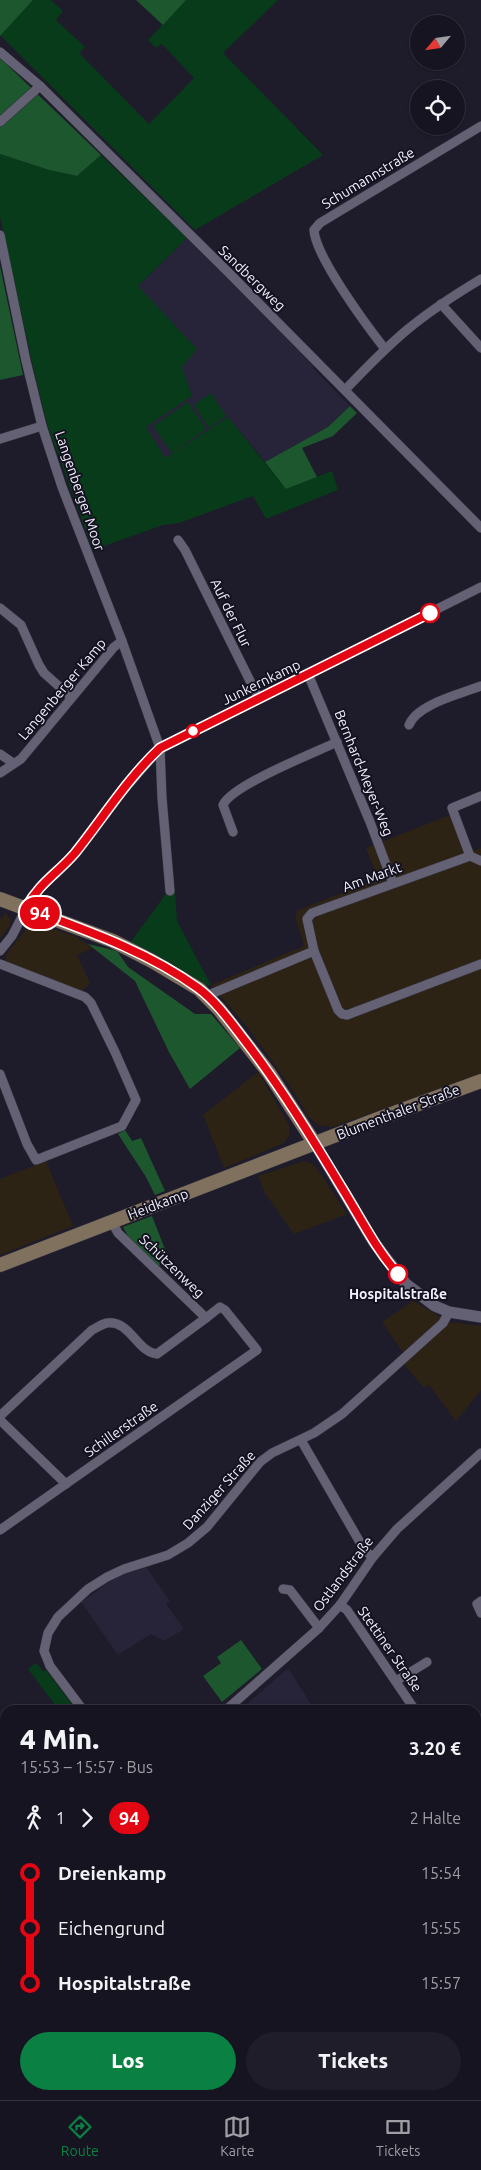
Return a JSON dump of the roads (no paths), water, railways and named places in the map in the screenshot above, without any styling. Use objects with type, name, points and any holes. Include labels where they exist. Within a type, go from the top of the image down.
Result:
[{"type":"main road","points":[[0,899],[113,941],[199,989],[219,1009],[269,1073],[315,1144]]},
{"type":"main road","name":"Blumenthaler Straße","points":[[315,1144],[481,1081]]},
{"type":"main road","name":"Heidkamp","points":[[0,1265],[315,1144]]},
{"type":"street","name":"Sandbergweg","points":[[0,52],[40,86],[481,528]]},
{"type":"street","points":[[0,122],[40,86]]},
{"type":"street","name":"Schumannstraße","points":[[385,349],[361,318],[336,278],[319,246],[314,230],[320,223],[481,126]]},
{"type":"street","name":"Langenberger Moor","points":[[0,235],[26,361],[42,426],[65,496],[122,642],[160,748],[170,892]]},
{"type":"street","points":[[344,390],[385,349],[441,304],[481,279]]},
{"type":"street","points":[[441,304],[481,348]]},
{"type":"street","points":[[0,439],[42,426]]},
{"type":"street","name":"Auf der Flur","points":[[178,540],[185,550],[259,699]]},
{"type":"street","name":"Junkernkamp","points":[[0,951],[12,936],[39,887],[73,855],[137,773],[160,748],[481,587]]},
{"type":"street","points":[[0,608],[22,625],[39,665],[71,697]]},
{"type":"street","name":"Langenberger Kamp","points":[[0,773],[12,763],[21,759],[114,647],[122,642]]},
{"type":"street","name":"Bernhard-Meyer-Weg","points":[[308,674],[393,884]]},
{"type":"street","points":[[409,725],[413,716],[432,705],[479,687],[481,696]]},
{"type":"street","points":[[233,832],[223,806],[231,795],[248,784],[336,742]]},
{"type":"street","points":[[0,754],[12,763]]},
{"type":"street","points":[[481,796],[452,808],[470,856],[481,861]]},
{"type":"street","name":"Am Markt","points":[[470,856],[312,913],[307,919],[306,924],[314,951],[338,1010],[342,1014],[347,1015],[481,964]]},
{"type":"street","points":[[206,996],[314,951]]},
{"type":"street","points":[[0,964],[85,997],[90,1003],[115,1052],[136,1100],[122,1126],[36,1160],[27,1144],[0,1074]]},
{"type":"street","points":[[315,1144],[373,1241],[406,1284],[422,1298],[449,1312],[481,1317]]},
{"type":"street","name":"Schützenweg","points":[[112,1222],[118,1234],[206,1318],[220,1307],[225,1310],[257,1350]]},
{"type":"street","name":"Danziger Straße","points":[[79,1705],[50,1666],[44,1651],[48,1633],[58,1617],[88,1589],[107,1577],[124,1569],[168,1556],[188,1543],[207,1527],[260,1462],[301,1440],[342,1414],[443,1323],[449,1312]]},
{"type":"street","points":[[0,1416],[92,1330],[108,1323],[125,1328],[150,1354],[157,1354],[206,1318]]},
{"type":"street","name":"Schillerstraße","points":[[0,1530],[257,1350]]},
{"type":"street","points":[[0,1420],[66,1484]]},
{"type":"street","points":[[301,1440],[365,1551],[373,1557]]},
{"type":"street","name":"Ostlandstraße","points":[[232,1705],[319,1628],[340,1605],[373,1557],[397,1528],[481,1453]]},
{"type":"street","points":[[283,1589],[290,1590],[319,1628]]},
{"type":"street","points":[[481,1601],[477,1604],[481,1613]]},
{"type":"street","name":"Stettiner Straße","points":[[340,1605],[347,1610],[412,1705]]},
{"type":"street","points":[[396,1681],[427,1662]]},
{"type":"street","points":[[111,2100],[120,2100]]},
{"type":"place","name":"Hospitalstraße","points":[[398,1274]]}]
